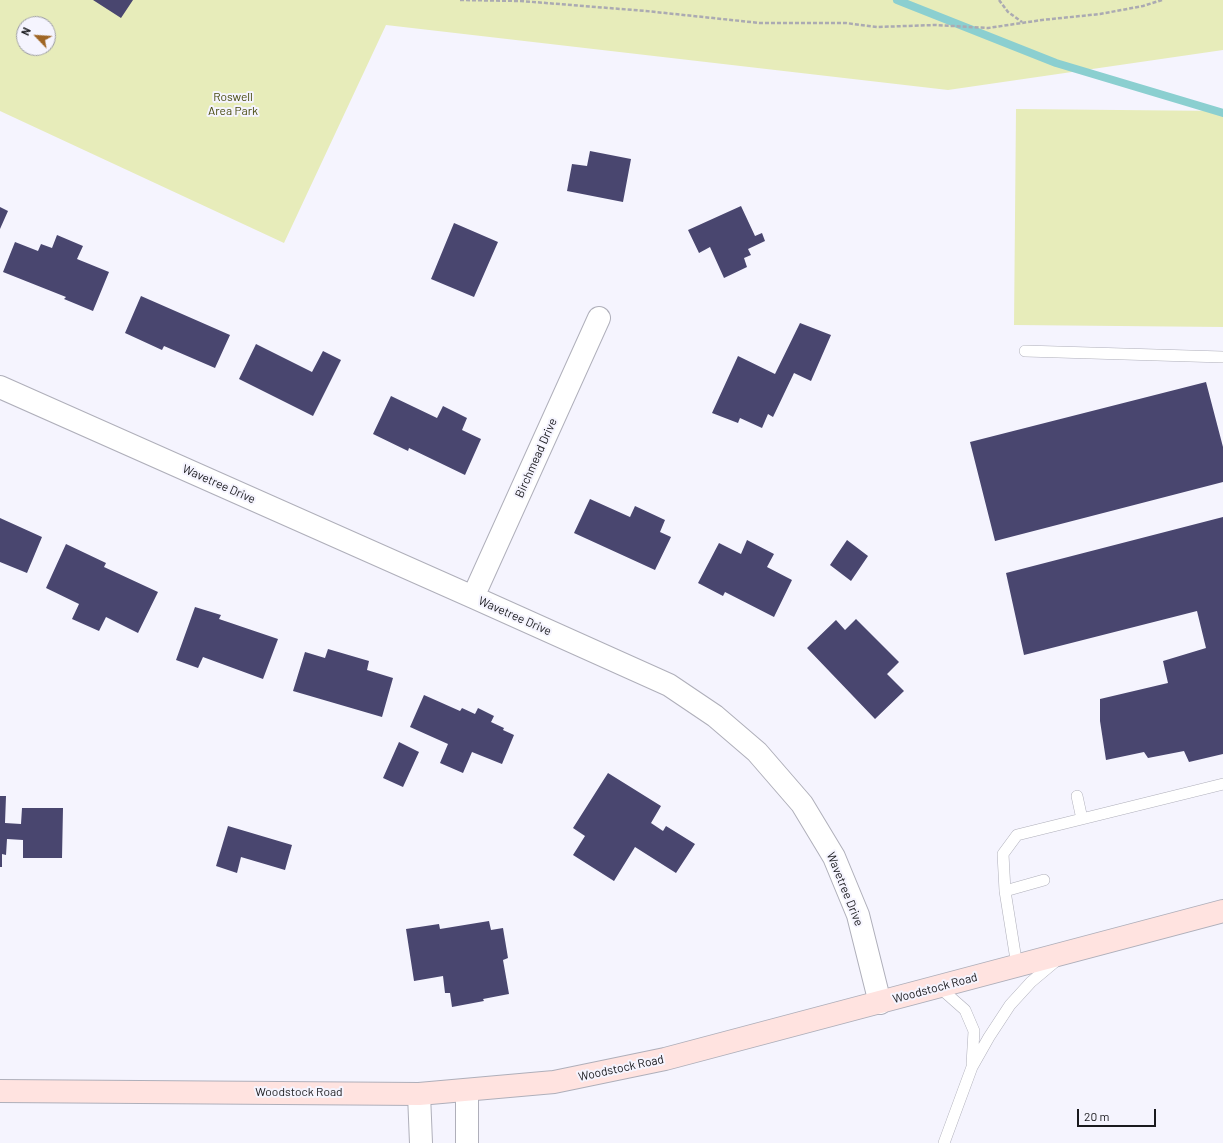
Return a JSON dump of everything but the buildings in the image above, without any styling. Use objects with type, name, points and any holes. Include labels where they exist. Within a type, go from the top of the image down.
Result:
[{"type":"street","name":"Birchmead Drive","points":[[473,597],[599,318]]},
{"type":"street","name":"Wavetree Drive","points":[[0,387],[473,597],[669,686],[715,716],[757,752],[802,804],[834,857],[858,915],[880,1003]]},
{"type":"street","name":"Woodstock Road","points":[[0,1091],[419,1094],[554,1082],[657,1061],[1223,911]]},
{"type":"street","points":[[467,1090],[467,1143]]},
{"type":"street","points":[[419,1094],[421,1143]]},
{"type":"lane","points":[[1025,351],[1223,357]]},
{"type":"lane","points":[[1017,966],[1005,891],[1003,854],[1017,835],[1223,784]]},
{"type":"lane","points":[[1076,796],[1082,819]]},
{"type":"lane","points":[[1005,891],[1044,880]]},
{"type":"lane","points":[[944,1143],[972,1067],[989,1037],[1010,1005],[1031,982],[1064,954]]},
{"type":"lane","points":[[939,987],[965,1010],[974,1032],[972,1067]]},
{"type":"path","points":[[460,0],[521,1],[646,11],[760,23],[846,23],[878,27],[935,25],[988,28],[1022,22],[1100,14],[1143,6],[1162,0]]},
{"type":"path","points":[[999,0],[1008,12],[1022,22]]},
{"type":"green space","name":"Roswell Area Park","points":[[0,0],[1223,0],[1223,50],[948,90],[386,25],[284,243],[0,111]]},
{"type":"green space","points":[[1016,109],[1223,111],[1223,327],[1014,325]]},
{"type":"waterway","points":[[897,0],[1056,63],[1223,113]]}]
